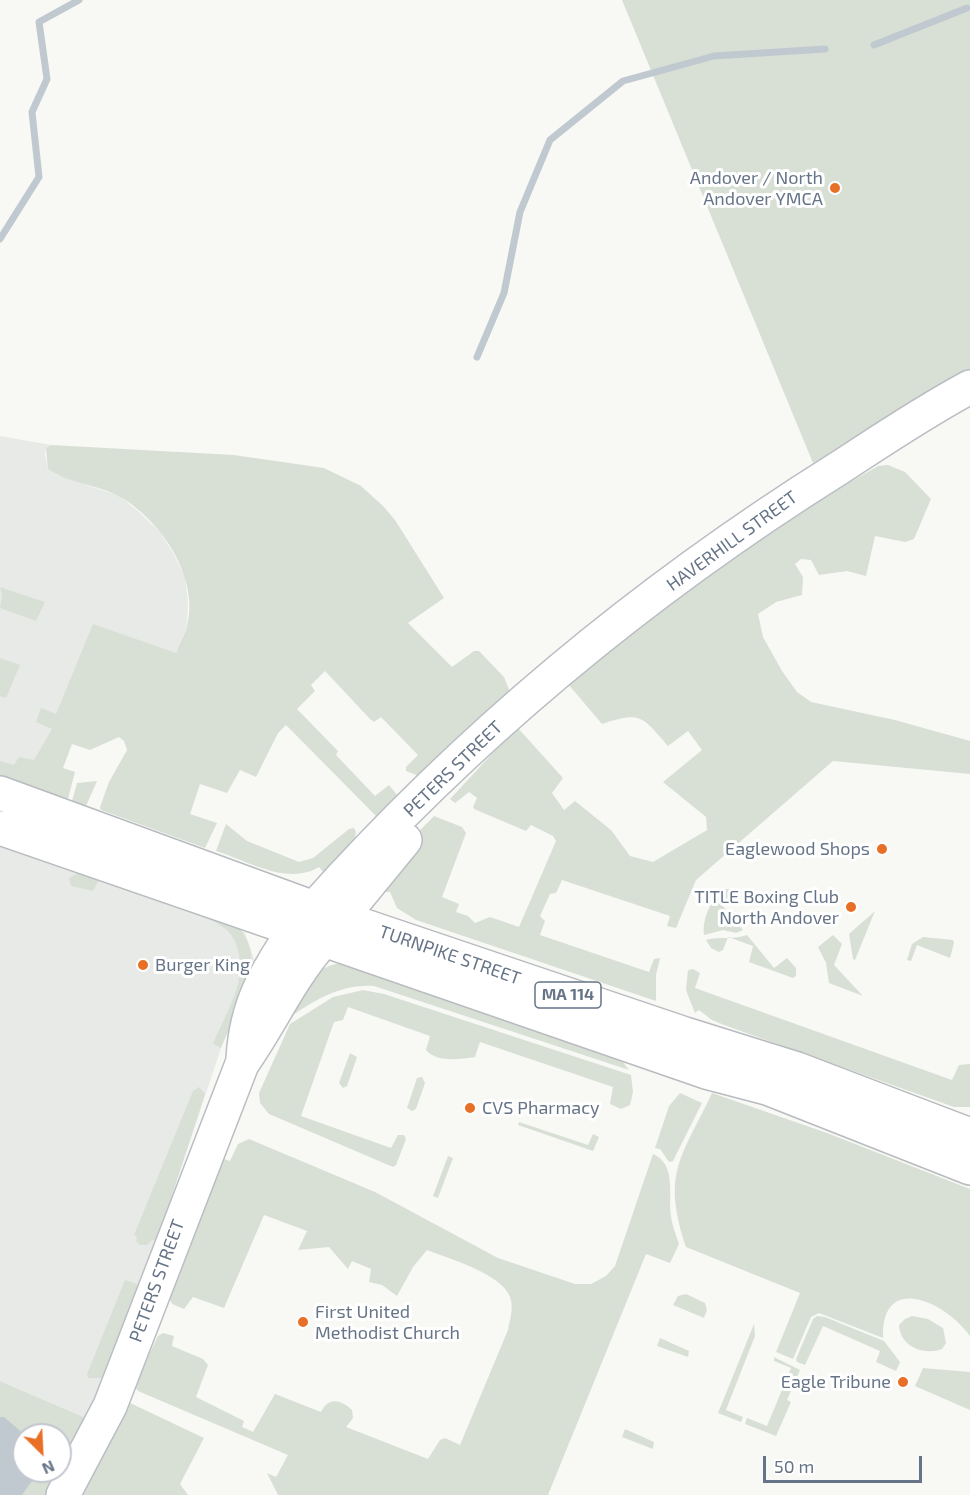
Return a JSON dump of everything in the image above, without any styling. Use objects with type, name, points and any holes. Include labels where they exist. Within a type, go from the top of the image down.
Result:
[{"type":"main road","name":"HAVERHILL STREET","points":[[509,716],[621,621],[746,528],[898,428],[970,387]]},
{"type":"main road","name":"PETERS STREET","points":[[63,1495],[110,1406],[243,1064],[269,1026],[300,967],[318,924],[509,716]]},
{"type":"main road","name":"TURNPIKE STREET","points":[[0,793],[318,924],[706,1072],[767,1088],[970,1168]]},
{"type":"main road","name":"TURNPIKE STREET","points":[[0,828],[796,1069],[970,1135]]},
{"type":"shaded area","name":"Andover / North Andover YMCA","points":[[622,0],[970,0],[970,376],[813,463]]},
{"type":"shaded area","points":[[0,436],[51,445],[46,448],[45,453],[48,469],[57,475],[119,496],[139,512],[160,532],[173,553],[185,577],[188,603],[187,626],[176,653],[45,764],[0,776]]},
{"type":"shaded area","points":[[51,445],[234,455],[324,468],[361,486],[395,520],[444,598],[408,623],[452,667],[474,651],[479,651],[504,677],[510,692],[419,776],[406,771],[406,767],[418,755],[381,717],[374,722],[370,719],[325,671],[311,685],[315,691],[297,709],[338,751],[336,755],[375,796],[389,785],[398,796],[377,817],[286,725],[278,733],[256,777],[240,770],[227,793],[200,784],[190,814],[217,823],[205,848],[101,810],[109,782],[127,750],[124,741],[119,737],[90,750],[72,744],[63,768],[75,772],[68,799],[0,776],[0,761],[14,765],[19,757],[34,760],[52,729],[36,722],[41,708],[56,714],[93,624],[176,653],[187,627],[190,608],[188,589],[182,570],[163,535],[150,520],[120,497],[65,478],[48,469],[46,448]]},
{"type":"shaded area","points":[[888,465],[905,472],[931,499],[914,539],[905,542],[875,536],[866,576],[847,571],[819,575],[811,560],[801,559],[795,564],[803,577],[802,595],[776,602],[758,614],[763,637],[797,692],[811,702],[895,720],[970,741],[970,774],[833,761],[696,880],[676,928],[667,926],[670,916],[562,880],[556,893],[550,894],[540,916],[545,921],[540,935],[649,972],[654,959],[660,958],[656,975],[656,1001],[416,920],[397,908],[390,892],[384,892],[390,870],[409,842],[434,816],[462,827],[466,833],[442,897],[459,904],[456,912],[468,916],[475,923],[490,917],[519,927],[556,841],[553,836],[531,825],[526,831],[474,809],[477,798],[469,792],[455,803],[450,799],[517,727],[563,778],[552,793],[564,810],[575,801],[611,830],[630,856],[653,862],[707,830],[706,817],[663,782],[702,750],[688,731],[668,746],[646,722],[640,719],[625,718],[602,724],[568,684],[630,626],[767,530],[878,466]]},
{"type":"shaded area","points":[[0,587],[45,602],[36,621],[0,608],[2,595]]},
{"type":"shaded area","points":[[0,658],[20,665],[6,698],[0,696]]},
{"type":"shaded area","points":[[97,781],[86,806],[72,801],[77,783]]},
{"type":"shaded area","points":[[226,824],[247,841],[299,862],[313,858],[349,829],[354,828],[356,832],[354,842],[323,872],[319,867],[294,874],[268,870],[216,851]]},
{"type":"shaded area","points":[[0,842],[225,918],[245,933],[254,959],[253,973],[221,1048],[157,1241],[109,1370],[86,1418],[0,1381]]},
{"type":"shaded area","points":[[82,871],[236,925],[246,939],[251,954],[251,969],[242,1002],[221,1048],[213,1044],[233,998],[240,970],[238,949],[228,931],[203,916],[99,880],[93,891],[71,886],[69,878]]},
{"type":"shaded area","points":[[725,889],[734,890],[734,893],[721,904],[743,930],[736,933],[723,930],[704,935],[704,923],[708,909]]},
{"type":"shaded area","points":[[875,911],[855,960],[849,934]]},
{"type":"shaded area","points":[[747,935],[774,968],[787,958],[796,968],[796,976],[793,978],[749,962],[753,946],[730,938]]},
{"type":"shaded area","points":[[833,935],[842,944],[834,965],[863,996],[829,983],[826,963],[818,947]]},
{"type":"shaded area","points":[[923,937],[953,940],[950,958],[917,945],[911,961],[907,960],[912,944]]},
{"type":"shaded area","points":[[716,938],[728,938],[723,950],[719,952],[711,948],[706,940]]},
{"type":"shaded area","points":[[348,962],[620,1058],[629,1070],[374,986],[350,988],[327,995],[286,1020],[304,989],[316,974],[324,968]]},
{"type":"shaded area","points":[[693,969],[700,973],[695,988],[952,1080],[959,1065],[970,1064],[970,1107],[954,1107],[724,1025],[712,1020],[699,1010],[695,1013],[686,990],[688,970]]},
{"type":"shaded area","points":[[363,990],[384,994],[631,1075],[633,1092],[630,1105],[621,1109],[610,1104],[613,1087],[480,1042],[475,1057],[449,1059],[436,1057],[426,1050],[430,1036],[348,1007],[343,1020],[334,1022],[301,1116],[391,1148],[398,1135],[404,1135],[406,1139],[396,1165],[393,1167],[269,1114],[260,1103],[259,1093],[290,1024],[333,997]]},
{"type":"shaded area","points":[[350,1053],[357,1057],[347,1086],[343,1088],[339,1083]]},
{"type":"shaded area","points":[[422,1077],[425,1083],[416,1109],[412,1111],[407,1108],[417,1078]]},
{"type":"shaded area","points":[[199,1087],[205,1094],[157,1241],[152,1240],[147,1245],[140,1245],[136,1241],[137,1236],[134,1235],[193,1091]]},
{"type":"shaded area","points":[[680,1093],[702,1103],[673,1161],[669,1162],[660,1149],[655,1148],[669,1106]]},
{"type":"shaded area","points":[[712,1093],[827,1133],[970,1189],[970,1336],[946,1313],[931,1304],[917,1299],[903,1299],[892,1305],[885,1317],[883,1338],[819,1313],[811,1317],[793,1359],[776,1352],[800,1293],[686,1247],[679,1221],[675,1200],[678,1166]]},
{"type":"shaded area","points":[[519,1122],[588,1145],[593,1134],[599,1137],[593,1151],[518,1125]]},
{"type":"shaded area","points":[[249,1139],[375,1192],[498,1258],[575,1284],[591,1284],[606,1276],[615,1266],[653,1154],[661,1159],[666,1165],[670,1181],[671,1216],[679,1244],[670,1263],[646,1254],[548,1495],[278,1495],[267,1473],[276,1477],[288,1455],[138,1391],[135,1387],[136,1381],[158,1336],[163,1333],[174,1336],[172,1346],[203,1359],[208,1365],[196,1397],[244,1421],[242,1427],[253,1432],[275,1394],[321,1412],[327,1404],[339,1402],[352,1410],[353,1418],[346,1427],[428,1459],[440,1440],[445,1438],[460,1445],[508,1330],[512,1309],[510,1297],[505,1289],[497,1281],[474,1268],[427,1250],[413,1267],[397,1296],[382,1285],[369,1282],[371,1269],[352,1261],[348,1269],[329,1247],[298,1250],[307,1231],[264,1215],[224,1308],[193,1297],[184,1309],[172,1304],[169,1297],[224,1159],[230,1161],[238,1144]]},
{"type":"shaded area","points":[[448,1156],[453,1158],[438,1198],[433,1196]]},
{"type":"shaded area","points":[[125,1280],[137,1284],[138,1290],[109,1370],[102,1378],[88,1378],[87,1374]]},
{"type":"shaded area","points":[[686,1294],[705,1303],[707,1310],[704,1318],[673,1305],[678,1296]]},
{"type":"shaded area","points":[[817,1316],[825,1317],[884,1341],[900,1362],[896,1371],[876,1362],[880,1351],[823,1326],[805,1365],[797,1362],[796,1359],[813,1319]]},
{"type":"shaded area","points":[[912,1316],[928,1319],[943,1328],[946,1343],[942,1349],[920,1350],[903,1339],[899,1325]]},
{"type":"shaded area","points":[[754,1324],[755,1336],[726,1410],[743,1417],[741,1422],[718,1413]]},
{"type":"shaded area","points":[[660,1338],[689,1351],[688,1357],[657,1346]]},
{"type":"shaded area","points":[[774,1357],[800,1370],[787,1400],[791,1402],[776,1436],[745,1424],[747,1418],[767,1426],[791,1368],[774,1361]]},
{"type":"shaded area","points":[[923,1368],[970,1372],[970,1410],[915,1386]]},
{"type":"shaded area","points":[[0,1381],[86,1418],[72,1446],[72,1423],[12,1423],[12,1483],[53,1483],[47,1495],[0,1495]]},
{"type":"shaded area","points":[[128,1402],[204,1438],[180,1484],[188,1495],[70,1495]]},
{"type":"shaded area","points":[[0,1417],[4,1417],[12,1424],[12,1483],[30,1483],[22,1495],[0,1495]]},
{"type":"shaded area","points":[[625,1429],[654,1442],[653,1449],[622,1437]]},
{"type":"waterway","points":[[0,239],[39,177],[32,112],[47,79],[39,22],[79,0]]},
{"type":"waterway","points":[[874,45],[967,8]]},
{"type":"waterway","points":[[477,357],[504,293],[520,212],[550,140],[623,81],[714,56],[825,49]]},
{"type":"place","name":"Andover / North Andover YMCA","points":[[835,188]]},
{"type":"place","name":"Eaglewood Shops","points":[[882,849]]},
{"type":"place","name":"TITLE Boxing Club North Andover","points":[[851,907]]},
{"type":"place","name":"Burger King","points":[[143,965]]},
{"type":"place","name":"CVS Pharmacy","points":[[470,1108]]},
{"type":"place","name":"First United Methodist Church","points":[[303,1322]]},
{"type":"place","name":"Eagle Tribune","points":[[903,1382]]}]
